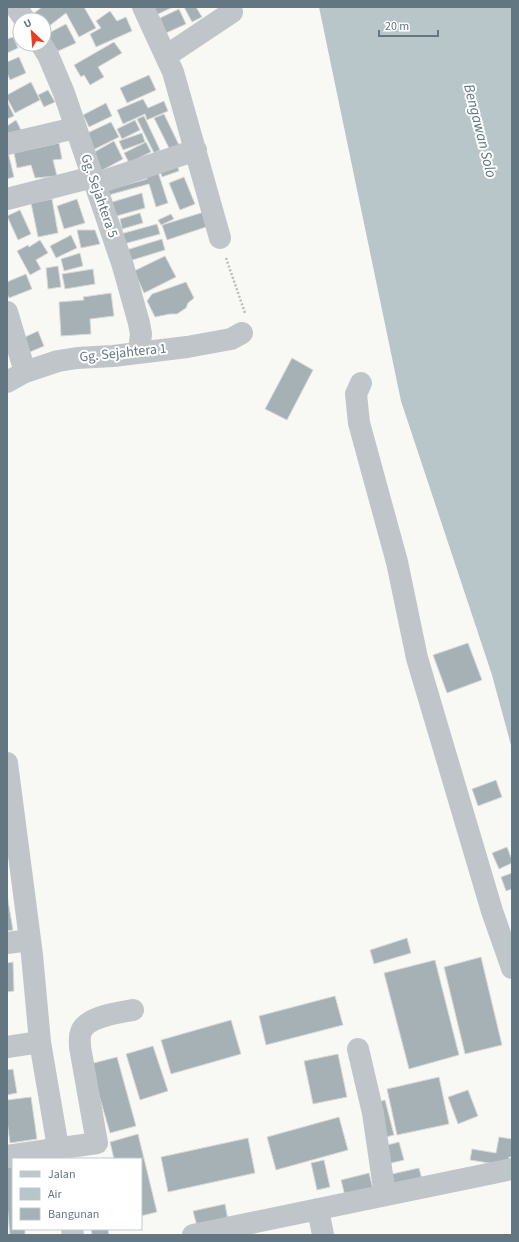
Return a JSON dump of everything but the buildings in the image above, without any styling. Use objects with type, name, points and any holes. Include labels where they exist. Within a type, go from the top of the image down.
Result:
[{"type":"street","points":[[143,7],[166,56],[178,89],[220,238]]},
{"type":"street","points":[[166,56],[232,12]]},
{"type":"street","name":"Gg. Sejahtera 5","points":[[46,52],[58,76],[123,266],[139,323],[140,339],[138,352]]},
{"type":"street","points":[[7,144],[75,128]]},
{"type":"street","points":[[7,199],[94,181],[196,150]]},
{"type":"street","points":[[7,312],[16,377]]},
{"type":"street","name":"Gg. Sejahtera 1","points":[[16,377],[58,361],[77,358],[113,356],[214,343],[231,339],[242,333]]},
{"type":"street","points":[[361,384],[356,394],[359,423],[397,562],[417,658],[492,911],[512,968]]},
{"type":"street","points":[[7,763],[11,834],[30,940],[40,1042],[59,1154]]},
{"type":"street","points":[[7,943],[30,940]]},
{"type":"street","points":[[7,1156],[98,1151],[80,1048],[80,1038],[84,1027],[96,1019],[133,1010]]},
{"type":"street","points":[[7,1046],[40,1042]]},
{"type":"street","points":[[358,1049],[373,1113],[385,1195]]},
{"type":"street","points":[[193,1235],[511,1170]]},
{"type":"street","points":[[318,1209],[322,1235]]},
{"type":"path","points":[[220,238],[246,316],[246,326],[242,333]]},
{"type":"water","name":"Bengawan Solo","points":[[319,7],[512,7],[512,749],[492,675],[401,401]]}]
